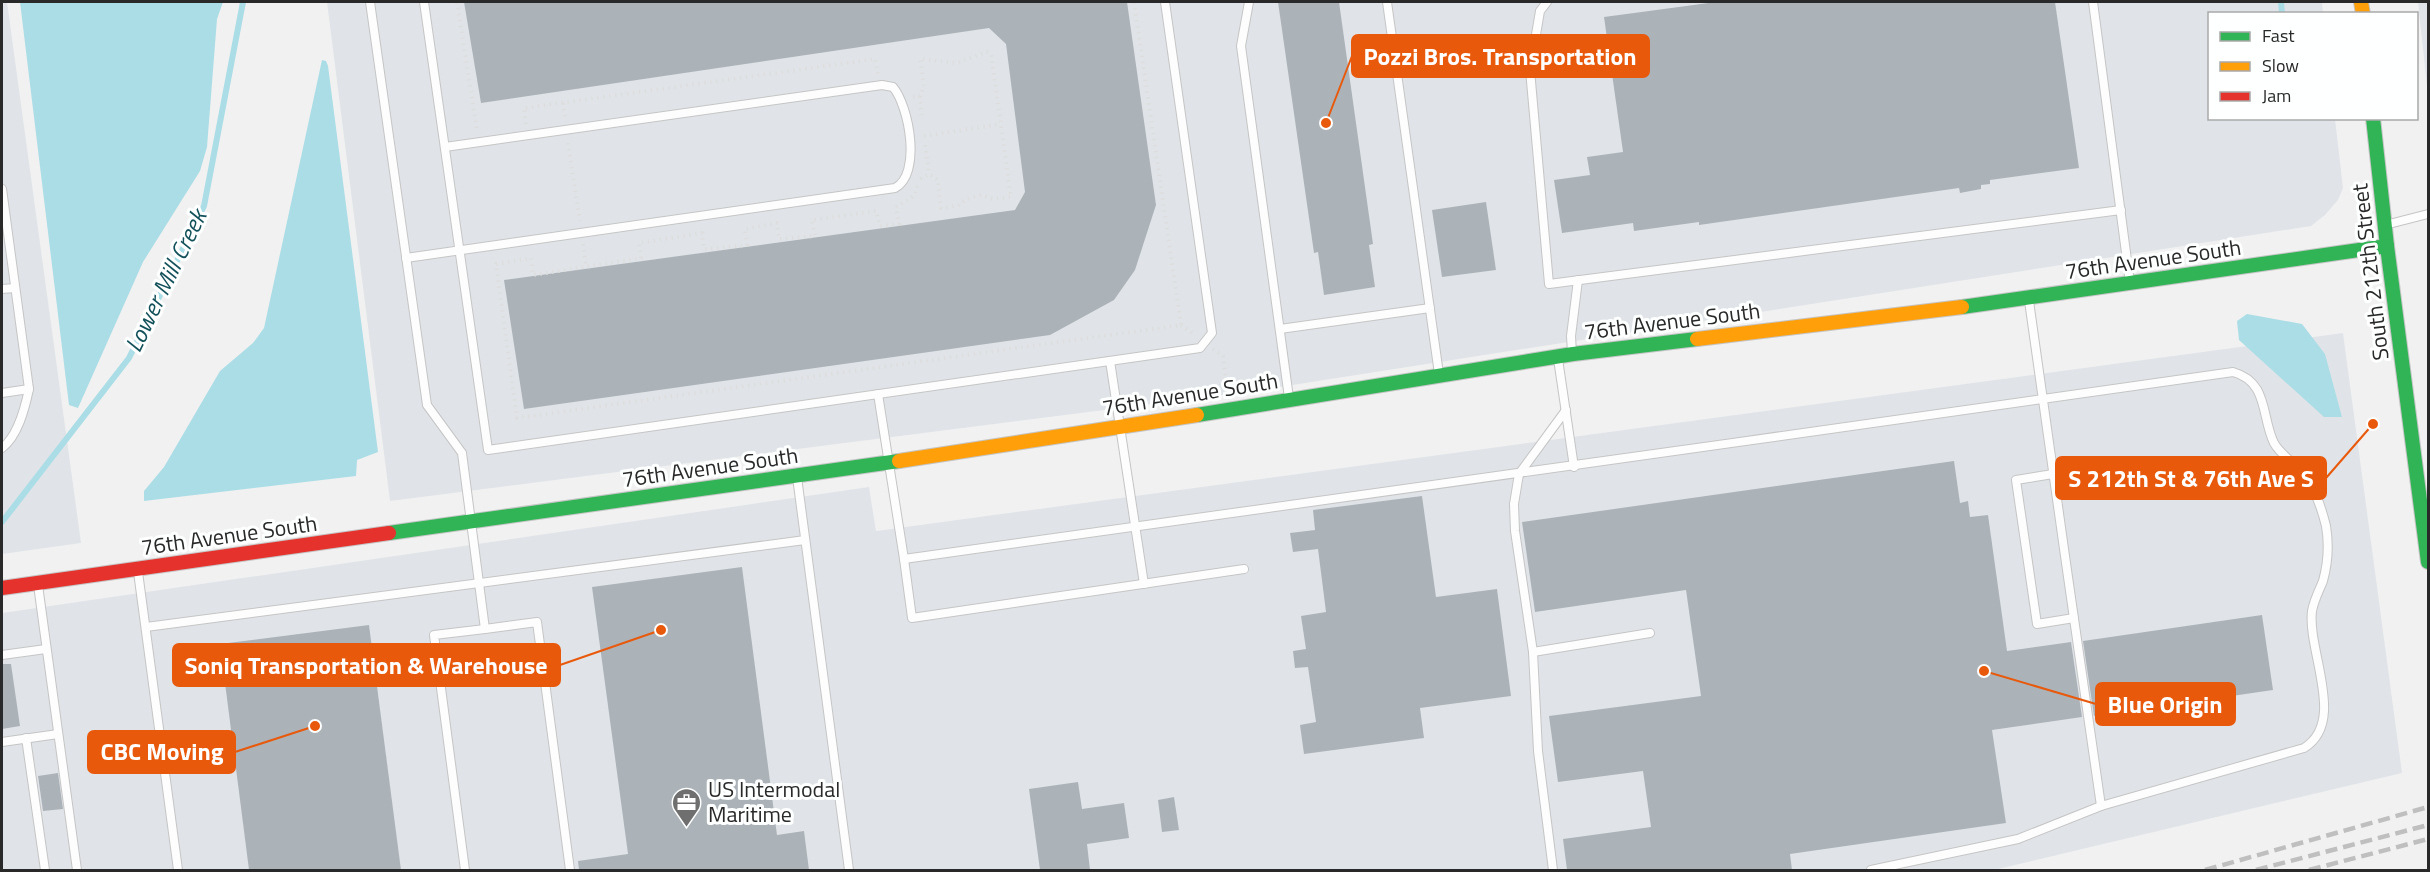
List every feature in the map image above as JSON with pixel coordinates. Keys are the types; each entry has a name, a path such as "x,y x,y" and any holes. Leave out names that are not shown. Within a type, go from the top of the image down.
{"street":[{"name":"South 212th Street","path":"2373,120 2384,225 2428,562"},
{"name":"76th Avenue South","path":"2,588 888,463 1572,354 2028,299 2387,246"}],"lane":[{"path":"370,2 428,405 462,453 485,629"},
{"path":"424,2 488,450 1200,348 1212,333 1165,2"},
{"path":"1249,2 1241,46 1289,399"},
{"path":"1387,2 1439,376"},
{"path":"1547,2 1540,10 1530,70 1549,284 2121,210"},
{"path":"2093,2 2130,284"},
{"path":"406,258 895,188 902,185 907,176 912,157 903,103 893,87 882,85 445,147"},
{"path":"2,189 29,389 19,424 2,448"},
{"path":"2384,225 2428,214"},
{"path":"1572,354 1571,336 1578,280"},
{"path":"2,289 15,288"},
{"path":"2028,299 2101,806"},
{"path":"1280,329 1430,308"},
{"path":"1558,357 1574,466"},
{"path":"1110,361 1144,584"},
{"path":"904,559 2233,372 2247,378 2265,404 2274,442 2282,454 2301,470 2313,488 2326,527 2328,559 2312,613 2325,714 2319,734 2313,742 2304,748 2101,806 2018,839 1870,870"},
{"path":"2,393 29,389"},
{"path":"878,394 912,618 1244,569"},
{"path":"1553,870 1538,751 1533,652 1515,531 1514,504 1519,474 1566,410"},
{"path":"2053,474 2016,480 2017,491 2037,624 2074,618"},
{"path":"797,476 849,870"},
{"path":"146,627 805,540"},
{"path":"138,569 178,870"},
{"path":"38,583 77,870"},
{"path":"465,870 434,635 537,622 570,870"},
{"path":"1533,652 1650,633"},
{"path":"2,655 46,649"},
{"path":"2,742 58,734"},
{"path":"26,738 45,870"}],"path":[{"path":"457,2 477,131 486,129"},
{"path":"908,92 912,97 920,96 924,86 921,59 956,63 987,52 991,54 1011,197 993,199 981,195 967,199 958,205 941,208 938,180 929,174 921,177 914,196 896,207 899,224 880,226 876,211 812,219 815,236 779,239 777,223 745,229 747,245 704,249 702,233 639,243 641,258 532,274 531,258 496,264 517,418 1181,325 1134,2"},
{"path":"516,126 526,124 524,108 875,59 878,74 887,77"},
{"path":"563,103 586,266"},
{"path":"924,136 1001,124"}],"shaded area":[{"path":"2,2 7,2 81,543 2,554"},
{"path":"327,2 2322,2 2323,12 2208,12 2208,120 2335,120 2343,188 2338,200 2311,226 1261,390 390,501"},
{"path":"2418,2 2428,2 2428,95"},
{"path":"2343,333 2402,773 1994,870 2,870 2,613 869,487 876,531"}],"water":[{"path":"20,2 223,2 217,19 207,147 200,171 143,262 78,408 69,405"},
{"path":"322,60 326,61 328,66 378,452 357,460 356,476 144,501 144,491 164,467 220,371 253,343 264,328"},
{"path":"2247,314 2302,324 2325,354 2342,417 2324,417 2239,340 2237,321"}],"building":[{"path":"464,2 1127,2 1156,205 1135,270 1114,300 1050,335 524,409 504,280 1015,210 1025,192 1006,44 989,28 481,103"},
{"path":"1278,2 1339,2 1373,244 1369,245 1375,287 1324,295 1318,252 1314,253"},
{"path":"1716,2 2055,2 2079,168 1990,180 1990,184 1981,185 1981,189 1960,193 1959,188 1699,225 1699,222 1634,231 1633,223 1562,233 1554,180 1590,175 1587,157 1623,152 1604,17"},
{"path":"1486,202 1496,270 1442,277 1432,210"},
{"path":"1954,461 1960,503 1968,501 1970,517 1988,515 2007,651 2071,642 2082,717 1992,730 2006,823 1790,854 1792,870 1567,870 1563,839 1651,827 1643,771 1558,782 1549,716 1701,696 1686,590 1535,612 1522,522"},
{"path":"1422,496 1436,597 1497,589 1511,696 1420,708 1424,738 1304,754 1300,725 1316,722 1308,667 1295,668 1293,651 1306,649 1301,616 1326,612 1318,549 1293,552 1290,533 1315,530 1313,510"},
{"path":"742,567 777,835 804,831 809,870 579,870 578,861 628,854 592,587"},
{"path":"2262,615 2273,690 2094,716 2083,641"},
{"path":"369,625 401,870 249,870 220,644"},
{"path":"2,664 11,664 20,726 2,729"},
{"path":"58,773 63,809 43,811 38,776"},
{"path":"1078,782 1082,809 1124,803 1129,838 1087,844 1090,870 1040,870 1029,789"},
{"path":"1174,797 1179,830 1162,832 1158,800"}],"waterway":[{"name":"Lower Mill Creek","path":"2,522 129,358 204,206 243,2"},
{"name":"Lower Mill Creek","path":"2281,2 2282,12"}],"railway":[{"path":"2205,870 2428,807"},
{"path":"2256,870 2428,825"},
{"path":"2309,870 2428,839"}],"traffic: fast":[{"path":"2373,120 2387,246 2428,562"},
{"path":"1962,307 2387,246"},
{"path":"1197,415 1573,354 1697,339"},
{"path":"389,533 899,461"}],"traffic: slow":[{"path":"2361,2 2363,12"},
{"path":"1697,339 1962,307"},
{"path":"899,461 1197,415"}],"traffic: jam":[{"path":"2,588 389,533"}],"place":[{"name":"Pozzi Bros. Transportation","path":"1326,123"},
{"name":"S 212th St & 76th Ave S","path":"2373,424"},
{"name":"Soniq Transportation & Warehouse","path":"661,630"},
{"name":"Blue Origin","path":"1984,671"},
{"name":"CBC Moving","path":"315,726"},
{"name":"US Intermodal Maritime","path":"687,828"}]}
